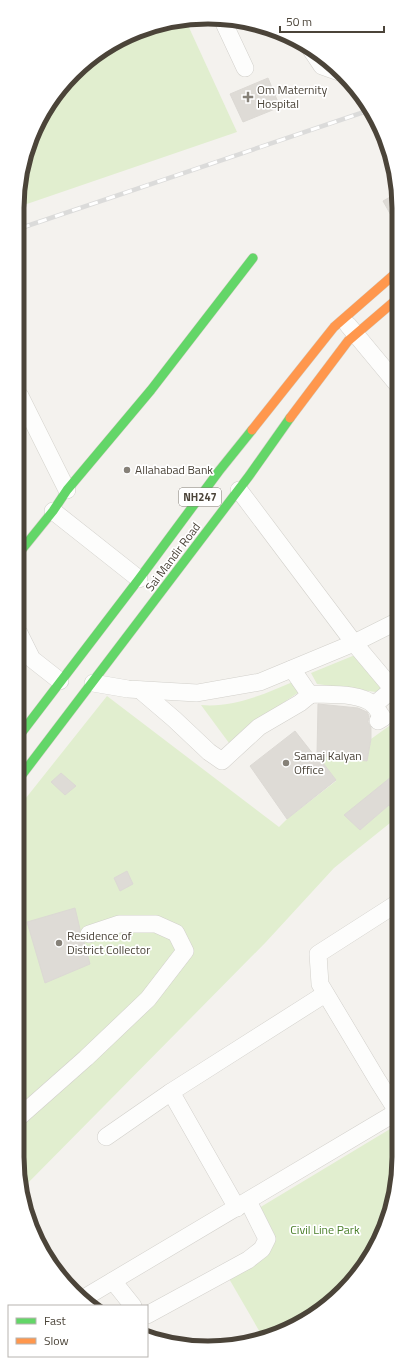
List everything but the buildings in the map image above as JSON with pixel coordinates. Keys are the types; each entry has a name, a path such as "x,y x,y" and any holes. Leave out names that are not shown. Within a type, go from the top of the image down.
{"main road":[{"path":"24,547 53,511 67,490 150,390 253,258"},
{"name":"Sai Mandir Road","path":"24,729 60,681 74,668 219,471 334,327 392,276"},
{"name":"Sai Mandir Road","path":"24,772 90,681 238,490 348,341 392,303"}],"street":[{"path":"225,25 245,68"},
{"path":"319,61 322,66 326,67"},
{"path":"343,319 392,378"},
{"path":"24,404 67,490"},
{"path":"238,490 354,643 392,687"},
{"path":"53,511 139,579"},
{"path":"90,681 128,689 197,693 260,682 354,643 392,624"},
{"path":"26,663 60,681"},
{"path":"292,669 310,695"},
{"path":"140,690 209,752 222,761 259,726 300,704 310,695 342,695 368,699 383,718 378,721"},
{"path":"374,705 392,693"},
{"path":"392,907 318,954 320,984 392,1102"},
{"path":"24,1113 86,1058 148,999 185,951 176,933 156,924 120,924 89,934"},
{"path":"106,1137 171,1092 326,994"},
{"path":"148,1314 248,1260 262,1249 267,1239 171,1092"},
{"path":"88,1296 392,1115"},
{"path":"113,1281 132,1305"}],"green space":[{"path":"188,25 237,132 24,205 30,160 43,127 62,96 78,78 106,55 127,43 160,30"},
{"path":"355,655 382,689 376,692 317,684 311,673"},
{"path":"295,681 302,690 248,725 229,743 201,705 225,704 249,699"},
{"path":"107,696 279,827 287,819 336,781 321,760 326,756 367,761 371,739 392,724 392,776 345,815 360,830 389,805 392,809 392,821 334,868 266,942 27,1184 24,1169 24,800"},
{"name":"Civil Line Park","path":"392,1128 392,1169 386,1205 373,1238 361,1259 338,1287 320,1303 289,1322 261,1333 228,1277 261,1257 259,1208"}],"railway":[{"path":"24,227 365,112"}],"traffic: fast":[{"path":"24,547 53,511 67,490 151,390 253,258"},
{"path":"24,772 249,476 290,418"},
{"path":"24,729 219,471 252,430"}],"traffic: slow":[{"path":"252,430 334,327 392,276"},
{"path":"290,418 348,341 392,303"}],"place":[{"name":"Om Maternity Hospital","path":"248,97"},
{"name":"Allahabad Bank","path":"127,470"},
{"name":"Samaj Kalyan Office","path":"286,763"},
{"name":"Residence of District Collector","path":"59,943"}]}
